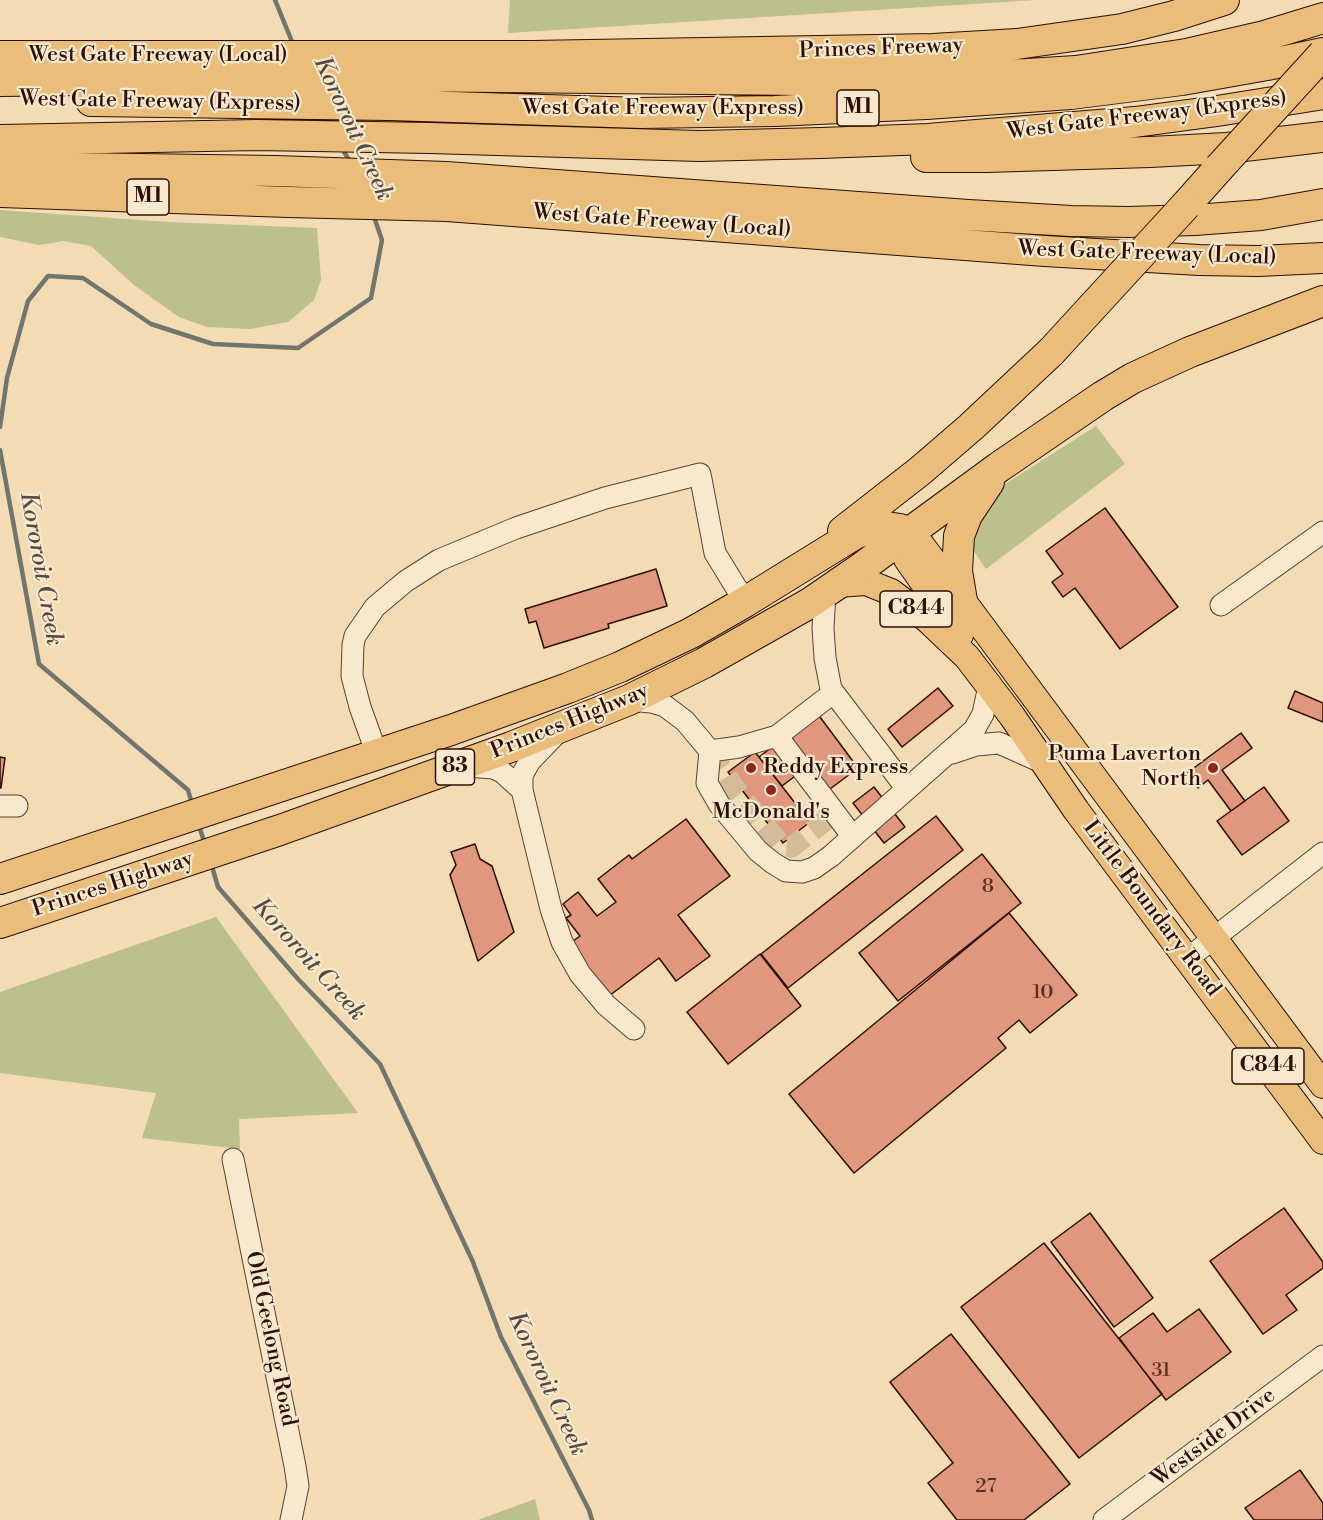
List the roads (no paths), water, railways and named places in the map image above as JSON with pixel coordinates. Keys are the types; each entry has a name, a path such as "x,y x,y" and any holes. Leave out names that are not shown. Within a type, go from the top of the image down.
{"highway":[{"name":"Princes Freeway","path":"532,56 922,49 1017,44 1122,29 1224,0"},
{"path":"392,66 801,80 1027,74 1112,67 1186,54 1264,36 1323,18"},
{"path":"798,570 862,515 965,433 1050,352 1323,54"},
{"name":"West Gate Freeway (Express)","path":"0,100 234,79 389,105 641,113 775,111 1071,94 1182,80 1323,54"},
{"name":"West Gate Freeway (Local)","path":"0,56 234,79 532,56"},
{"path":"532,56 646,62 1027,74"},
{"path":"0,81 234,79"},
{"name":"West Gate Freeway (Express)","path":"0,140 257,135 699,146 928,139 1066,129 1216,111 1323,94"},
{"path":"699,146 819,156 986,157 1227,148 1323,137"},
{"path":"0,167 276,171 446,192 1071,221 1195,220 1261,214 1323,204"},
{"name":"West Gate Freeway (Local)","path":"0,192 288,202 446,192 1045,251 1199,260 1258,261 1323,258"},
{"name":"Princes Highway","path":"0,922 280,830 458,766 629,700 724,652 831,588 999,467 1133,378 1190,351 1323,301"},
{"path":"798,570 838,543 866,529 883,526 903,534 913,502 1025,396 1042,370 1050,352"},
{"path":"962,601 957,571 959,536 971,507 999,467"},
{"name":"Princes Highway","path":"0,879 504,712 588,680 691,633 798,570"},
{"path":"691,633 717,635 722,641 724,652"}],"main road":[{"name":"Little Boundary Road","path":"903,534 922,546 1323,1085"},
{"name":"C844","path":"903,534 908,559 962,639 983,678"},
{"name":"Little Boundary Road","path":"831,588 856,582 869,583 898,596 937,628 983,678 1047,765 1076,810 1323,1141"}],"street":[{"path":"376,754 352,676 352,645 355,636 375,607 406,581 440,560 516,528 605,498 700,474 715,553 745,602"},
{"path":"1221,605 1323,532"},
{"path":"831,588 823,618 828,681 833,693 907,789"},
{"path":"629,700 651,702 671,709 685,721 710,750 707,783 719,804 758,851 786,871 802,872 814,868 853,837 944,757 979,722 985,709 983,678"},
{"path":"710,750 739,747 777,736 833,693"},
{"path":"565,726 530,761 522,775 522,790 551,909 562,942 580,974 606,1005 634,1029"},
{"path":"777,736 853,837"},
{"path":"944,757 969,746 996,742 1047,765"},
{"path":"458,766 493,768 502,772 522,790"},
{"path":"1187,959 1323,854"},
{"name":"Old Geelong Road","path":"233,1159 295,1466 298,1486 291,1520"},
{"name":"Westside Drive","path":"1104,1520 1323,1356"}],"waterway":[{"name":"Kororoit Creek","path":"275,0 293,44"},
{"name":"Kororoit Creek","path":"341,147 351,163"},
{"name":"Kororoit Creek","path":"0,427 7,378 28,301 48,276 83,278 151,324 213,344 298,348 371,298 382,240 373,214"},
{"name":"Kororoit Creek","path":"0,450 39,664 188,790 192,804"},
{"name":"Kororoit Creek","path":"198,823 205,844"},
{"name":"Kororoit Creek","path":"211,863 218,887 298,979 380,1064 473,1262 501,1337 592,1520"}],"tunnel":[{"path":"710,751 736,790 782,846 792,847 835,813"}],"place":[{"name":"Reddy Express","path":"751,768"},
{"name":"Puma Laverton North","path":"1213,768"},
{"name":"McDonald's","path":"771,790"}]}
